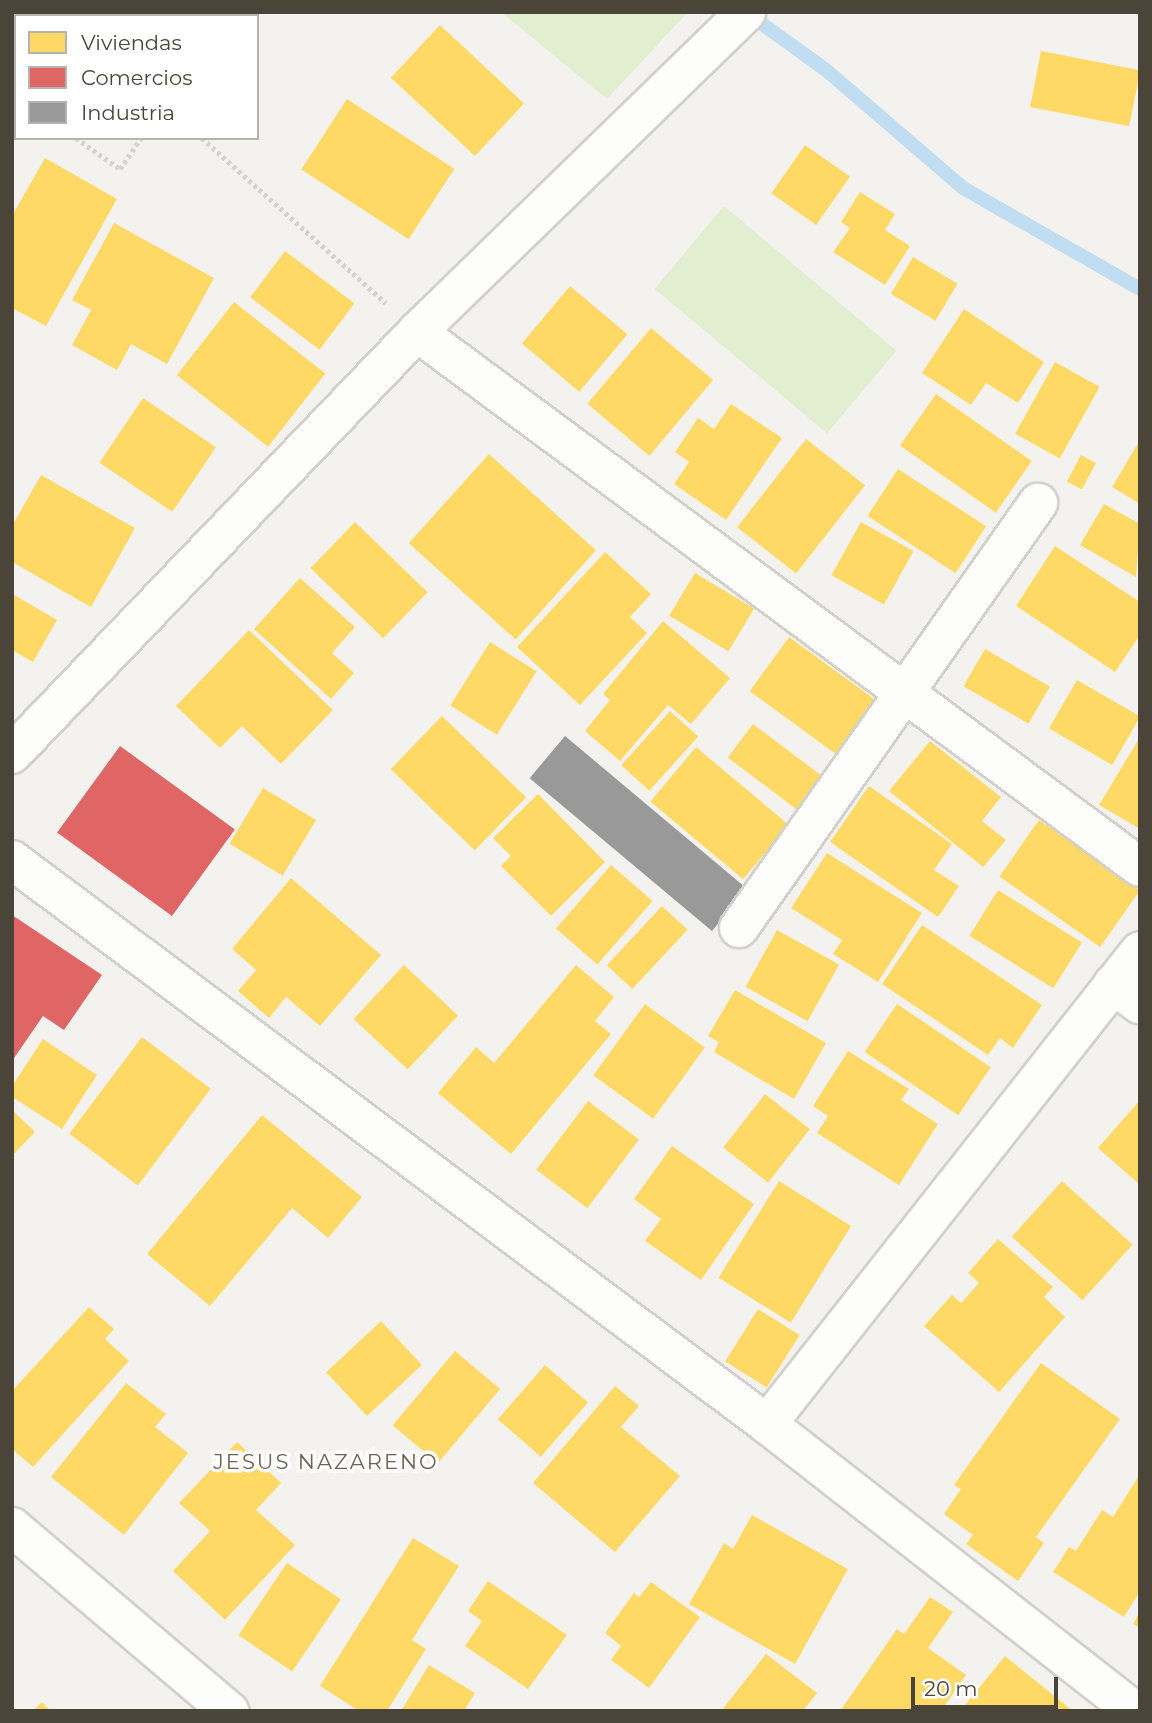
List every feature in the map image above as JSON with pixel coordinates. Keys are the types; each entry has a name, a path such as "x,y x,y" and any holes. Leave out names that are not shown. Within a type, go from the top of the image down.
{"street":[{"path":"12,754 417,332 746,12"},
{"path":"417,332 1140,867"},
{"path":"738,928 903,690 1038,503"},
{"path":"12,860 767,1424 1134,1711"},
{"path":"767,1424 1127,994 1140,951"},
{"path":"12,1527 229,1711"}],"path":[{"path":"79,140 120,169 140,140"},
{"path":"204,140 417,332"}],"green space":[{"path":"501,12 688,12 607,99"},
{"path":"724,206 896,351 827,433 655,289"}],"building: Viviendas":[{"path":"29,12 156,12 154,14"},
{"path":"440,25 524,103 475,156 391,78"},
{"path":"1041,51 1140,70 1129,126 1030,107"},
{"path":"347,99 454,169 409,239 301,169"},
{"path":"805,145 850,177 816,225 771,193"},
{"path":"45,158 117,199 46,326 12,308 12,216"},
{"path":"860,192 895,214 885,230 910,246 885,285 833,252 850,228 841,222"},
{"path":"114,223 214,278 167,364 131,344 117,370 72,345 91,310 72,300"},
{"path":"285,251 354,303 320,350 250,297"},
{"path":"913,257 958,284 935,321 891,294"},
{"path":"570,286 627,334 579,392 522,343"},
{"path":"234,302 325,373 268,447 177,375"},
{"path":"964,309 1044,362 1018,403 986,383 971,405 922,373"},
{"path":"651,328 713,380 649,456 587,404"},
{"path":"1055,362 1100,387 1060,458 1015,434"},
{"path":"936,394 1032,461 996,513 900,446"},
{"path":"143,398 216,447 172,512 99,463"},
{"path":"731,404 782,438 726,520 674,484 689,462 675,452 698,418 714,429"},
{"path":"806,439 865,485 796,573 737,527"},
{"path":"1140,440 1140,504 1112,487"},
{"path":"489,454 596,550 516,640 409,543"},
{"path":"1081,455 1096,463 1082,489 1067,481"},
{"path":"898,469 986,526 956,573 868,516"},
{"path":"41,475 135,528 91,607 12,562 12,526"},
{"path":"1104,504 1140,524 1136,577 1080,545"},
{"path":"355,522 428,592 383,638 311,568"},
{"path":"861,522 913,551 884,604 831,575"},
{"path":"1055,546 1140,602 1140,635 1115,672 1016,606"},
{"path":"605,552 651,594 630,617 647,633 580,705 517,647"},
{"path":"695,573 754,609 728,651 669,616"},
{"path":"300,578 355,627 332,653 354,673 331,699 254,629"},
{"path":"14,595 57,620 33,662 12,650"},
{"path":"663,621 730,678 691,724 668,705 620,761 585,731 610,700 603,694"},
{"path":"249,630 333,710 281,764 242,726 220,748 176,706"},
{"path":"789,637 876,700 837,755 750,691"},
{"path":"490,642 537,671 497,735 450,706"},
{"path":"985,649 1050,686 1028,724 964,686"},
{"path":"1077,680 1140,716 1112,765 1049,728"},
{"path":"670,711 698,736 649,791 621,765"},
{"path":"442,716 526,797 475,851 391,769"},
{"path":"753,724 822,776 797,810 728,758"},
{"path":"1140,737 1140,829 1099,805"},
{"path":"930,741 1001,797 982,821 1006,840 983,867 889,791"},
{"path":"696,747 789,825 743,879 650,801"},
{"path":"869,786 952,844 934,870 959,886 938,917 830,842"},
{"path":"263,788 316,820 283,876 230,844"},
{"path":"538,794 605,862 551,916 501,866 511,856 493,838"},
{"path":"1039,820 1140,891 1100,947 999,877"},
{"path":"827,853 922,913 878,982 833,954 842,940 791,908"},
{"path":"611,865 653,901 597,964 556,928"},
{"path":"291,878 381,955 320,1026 286,997 269,1018 238,991 256,970 232,949"},
{"path":"998,890 1082,942 1053,988 969,936"},
{"path":"662,906 688,930 632,989 607,965"},
{"path":"922,925 1042,1005 1013,1048 1000,1038 988,1055 882,984"},
{"path":"777,930 839,964 808,1021 745,987"},
{"path":"404,965 458,1015 408,1070 354,1019"},
{"path":"576,965 614,997 595,1021 611,1034 511,1154 438,1093 476,1047 494,1063"},
{"path":"735,990 826,1043 794,1099 714,1052 719,1042 708,1036"},
{"path":"645,1004 705,1047 653,1119 593,1075"},
{"path":"897,1004 991,1067 958,1115 865,1052"},
{"path":"142,1037 211,1089 138,1185 69,1134"},
{"path":"43,1039 97,1075 62,1129 12,1097 12,1086"},
{"path":"848,1051 909,1089 901,1100 938,1124 899,1185 817,1133 828,1116 813,1106"},
{"path":"765,1094 810,1129 768,1183 723,1148"},
{"path":"1140,1100 1140,1185 1098,1148"},
{"path":"588,1101 639,1140 587,1208 536,1170"},
{"path":"12,1110 35,1132 12,1156"},
{"path":"262,1115 362,1197 328,1238 292,1208 210,1306 147,1254"},
{"path":"672,1146 754,1204 701,1280 645,1241 661,1219 634,1199"},
{"path":"779,1181 851,1226 791,1323 719,1278"},
{"path":"1062,1181 1133,1245 1082,1300 1012,1237"},
{"path":"998,1239 1053,1287 1044,1297 1065,1317 999,1392 924,1326 952,1295 961,1303 979,1283 968,1273"},
{"path":"89,1307 114,1329 105,1339 129,1361 33,1467 12,1449 12,1391"},
{"path":"758,1309 800,1335 767,1388 725,1362"},
{"path":"381,1321 422,1365 367,1416 326,1372"},
{"path":"455,1351 500,1389 438,1463 393,1425"},
{"path":"1041,1363 1120,1419 1036,1537 1044,1543 1018,1581 966,1544 973,1535 944,1514 961,1489 954,1485"},
{"path":"545,1365 588,1402 541,1457 498,1419"},
{"path":"126,1383 166,1414 155,1427 188,1453 124,1535 51,1477"},
{"path":"615,1386 639,1406 621,1427 680,1476 615,1552 533,1483"},
{"path":"237,1442 281,1483 256,1510 295,1545 225,1620 173,1571 210,1531 179,1503"},
{"path":"1140,1474 1140,1591 1124,1617 1053,1572 1069,1547 1076,1551 1102,1510 1113,1517"},
{"path":"752,1515 848,1569 795,1664 689,1604 724,1543 733,1549"},
{"path":"413,1538 459,1566 412,1640 426,1649 387,1711 359,1711 320,1686"},
{"path":"287,1563 341,1599 292,1671 238,1635"},
{"path":"488,1581 567,1635 528,1689 465,1646 482,1621 468,1611"},
{"path":"651,1582 700,1617 649,1688 611,1660 621,1646 605,1633 634,1593 639,1597"},
{"path":"930,1597 953,1612 928,1648 966,1675 941,1711 840,1711 897,1629 904,1634"},
{"path":"1140,1611 1140,1628 1133,1624"},
{"path":"766,1654 817,1693 803,1711 721,1711"},
{"path":"1005,1656 1073,1711 960,1711"},
{"path":"429,1665 475,1693 464,1711 401,1711"},
{"path":"42,1702 50,1711 33,1711"}],"building: Comercios":[{"path":"120,746 235,829 172,916 57,833"},
{"path":"12,915 102,975 64,1030 43,1016 12,1061"}],"building: Industria":[{"path":"565,736 747,889 712,931 530,778"}],"waterway":[{"path":"747,13 826,70 963,188 1140,289"}],"district":[{"name":"JESUS NAZARENO","path":"326,1462"}]}
